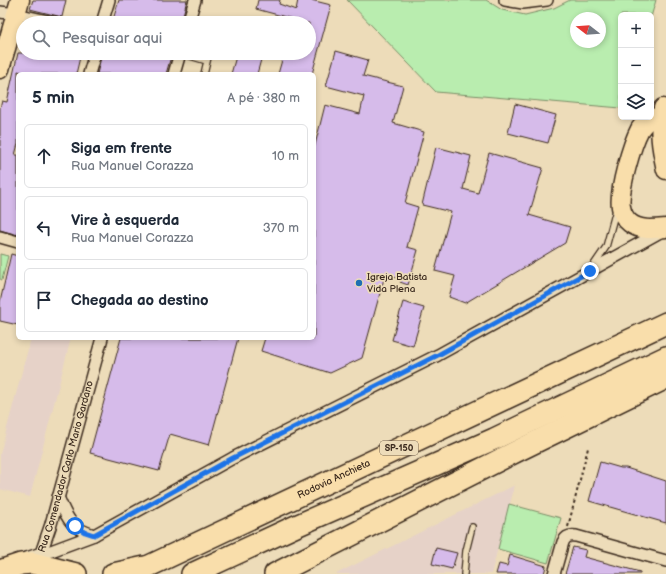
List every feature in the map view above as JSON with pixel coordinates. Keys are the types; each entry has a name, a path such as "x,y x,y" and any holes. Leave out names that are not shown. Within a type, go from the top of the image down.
{"highway":[{"name":"Rodovia Anchieta","path":"113,574 139,570 666,323"},
{"path":"192,574 302,523 494,439 666,357"},
{"path":"275,574 454,482 666,378"},
{"path":"615,404 666,394"},
{"path":"0,571 21,564 32,563 76,574"}],"main road":[{"path":"0,69 12,8"},
{"path":"657,112 660,123 660,138 666,170"},
{"path":"657,112 640,130 631,153 621,190 621,206 624,216 630,223 639,228 652,230 666,228"}],"street":[{"path":"104,16 109,0"},
{"path":"190,16 195,0"},
{"path":"505,0 523,3 547,0"},
{"path":"12,8 36,16"},
{"path":"90,72 93,60"},
{"path":"175,72 178,60"},
{"path":"41,553 51,551 94,535 233,458 438,355 666,228"},
{"path":"0,237 16,241"},
{"name":"Rua Comendador Carlo Mario Gardano","path":"0,568 41,553 51,524 101,340"},
{"path":"58,497 67,518 75,526 94,535"},
{"path":"554,574 563,542 571,537 666,561"}],"lane":[{"path":"204,60 207,61 204,72"},
{"path":"590,271 606,248 621,190"},
{"path":"464,574 466,551 472,527"}],"path":[{"path":"571,537 588,448"}],"shaded area":[{"path":"30,340 70,340 30,497 0,489 0,454"},
{"path":"515,485 491,574 336,574"}],"green space":[{"path":"347,0 486,0 502,10 525,15 554,8 570,0 656,0 652,12 618,12 618,108 436,92"},
{"path":"0,254 8,256 2,280 0,279"},
{"path":"509,504 561,518 548,563 498,549"}],"building":[{"path":"33,0 66,0 62,16 30,9"},
{"path":"119,0 187,0 183,16 114,16"},
{"path":"258,0 280,0 279,4 296,10 298,0 311,0 331,5 316,59 316,16 282,16 256,9"},
{"path":"336,51 368,60 363,76 403,86 393,123 424,132 405,203 418,207 407,247 418,250 408,285 400,282 401,279 385,275 362,358 330,373 261,351 264,340 316,340 316,141 325,105 360,114 364,96 326,86"},
{"path":"16,60 79,60 76,72 16,72 16,234 0,230 0,108 2,101 7,102"},
{"path":"100,60 170,60 167,72 97,72"},
{"path":"235,60 261,60 258,72 232,72"},
{"path":"282,60 316,60 313,72 279,72"},
{"path":"515,104 556,115 548,143 508,133"},
{"path":"436,147 471,156 463,189 478,193 489,153 543,168 529,215 570,227 565,243 465,303 449,297 455,276 435,271 451,212 422,205"},
{"path":"11,254 16,255 16,325 0,321 0,302"},
{"path":"403,302 424,308 413,346 392,340"},
{"path":"120,340 237,340 209,445 170,434 159,471 90,453"},
{"path":"600,462 626,468 666,481 666,523 589,501"},
{"path":"573,547 586,550 584,557 640,572 640,574 565,574"},
{"path":"436,548 457,553 452,569 432,564"},
{"path":"510,555 546,566 544,574 496,574 499,564 507,566"}],"place":[{"name":"Igreja Batista Vida Plena","path":"359,283"}],"route":[{"path":"75,526 94,535 233,458 438,355 590,271"}]}
